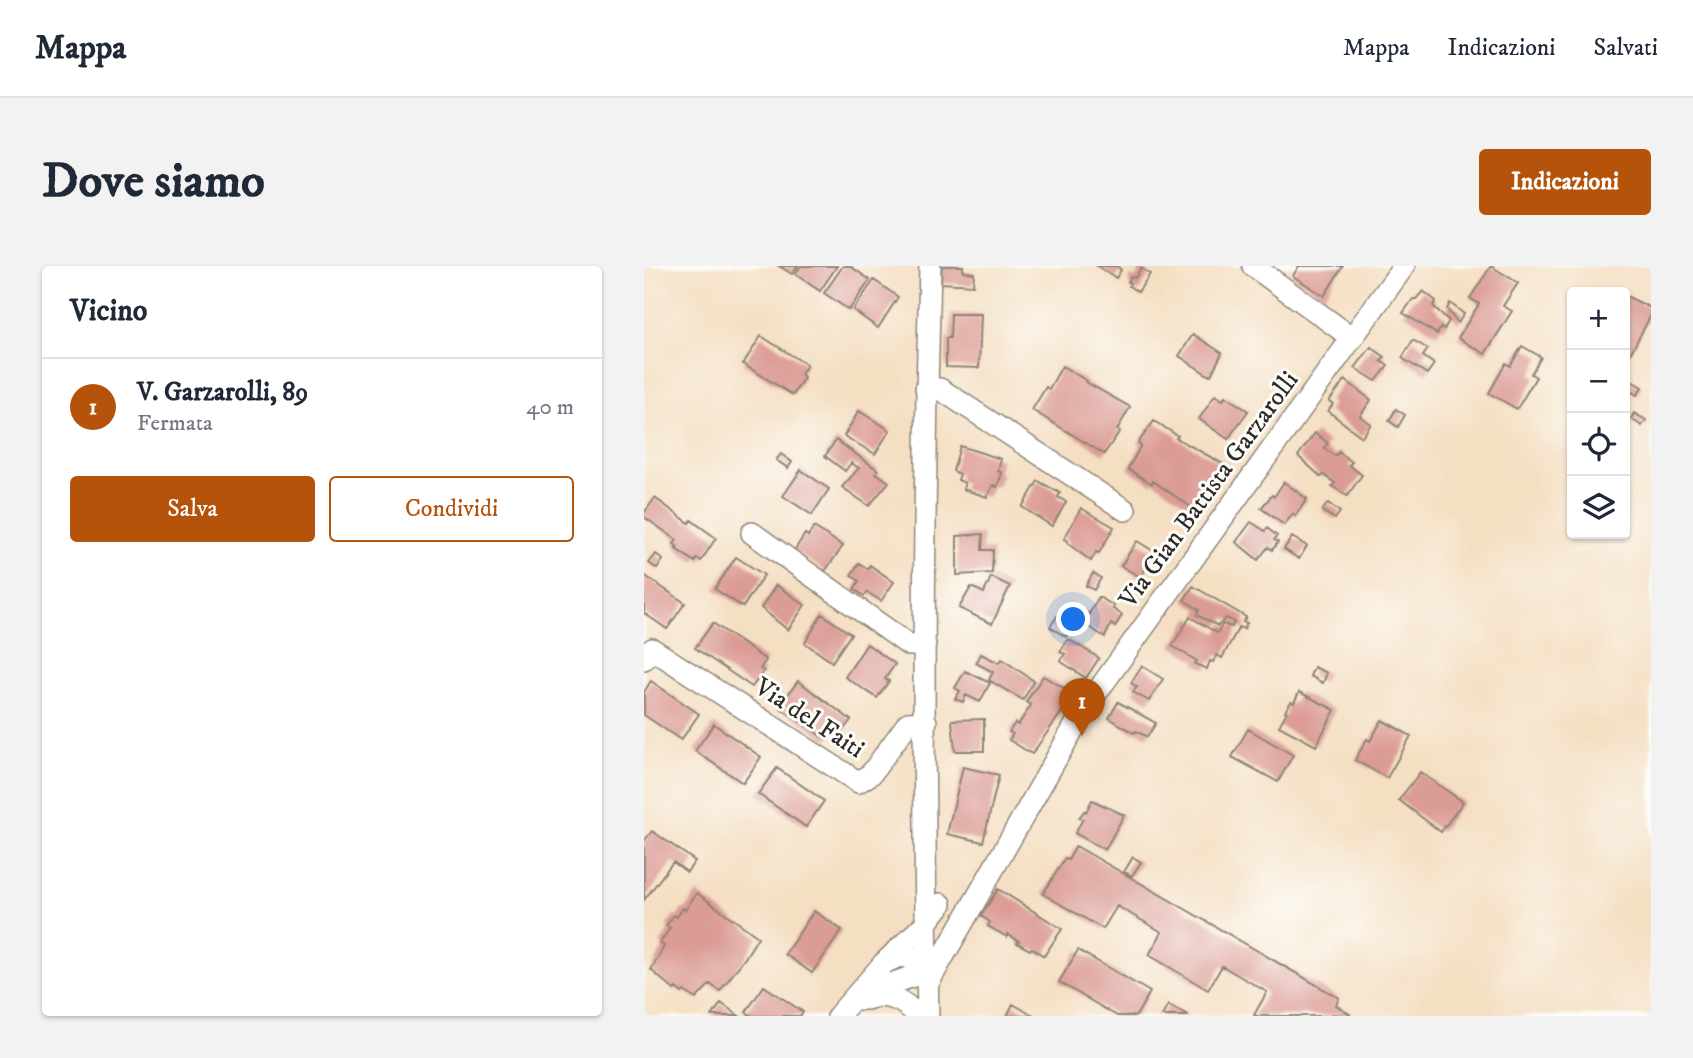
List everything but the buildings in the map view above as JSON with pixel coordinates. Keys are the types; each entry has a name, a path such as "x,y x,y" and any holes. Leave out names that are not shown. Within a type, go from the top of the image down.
{"street":[{"path":"842,1012 884,963 918,929 933,900 925,645 926,389 930,266"},
{"path":"1253,266 1351,337"},
{"name":"Via Gian Battista Garzarolli","path":"927,978 965,923 981,890 1084,710 1404,266"},
{"path":"926,389 940,389 1125,510"},
{"path":"752,533 909,645 925,645"},
{"name":"Via del Faiti","path":"647,650 858,782 871,774 908,723 926,722"},
{"path":"933,900 957,902 981,890"},
{"path":"918,929 948,930 965,923"},
{"path":"918,929 927,978 928,1016"},
{"path":"884,963 899,956 919,959 927,978"},
{"path":"842,1012 872,991 927,978"},
{"path":"842,1012 872,997 894,998 912,1009 917,1016"}],"place":[{"name":"V. Garzarolli, 89","path":"1082,736"}]}
